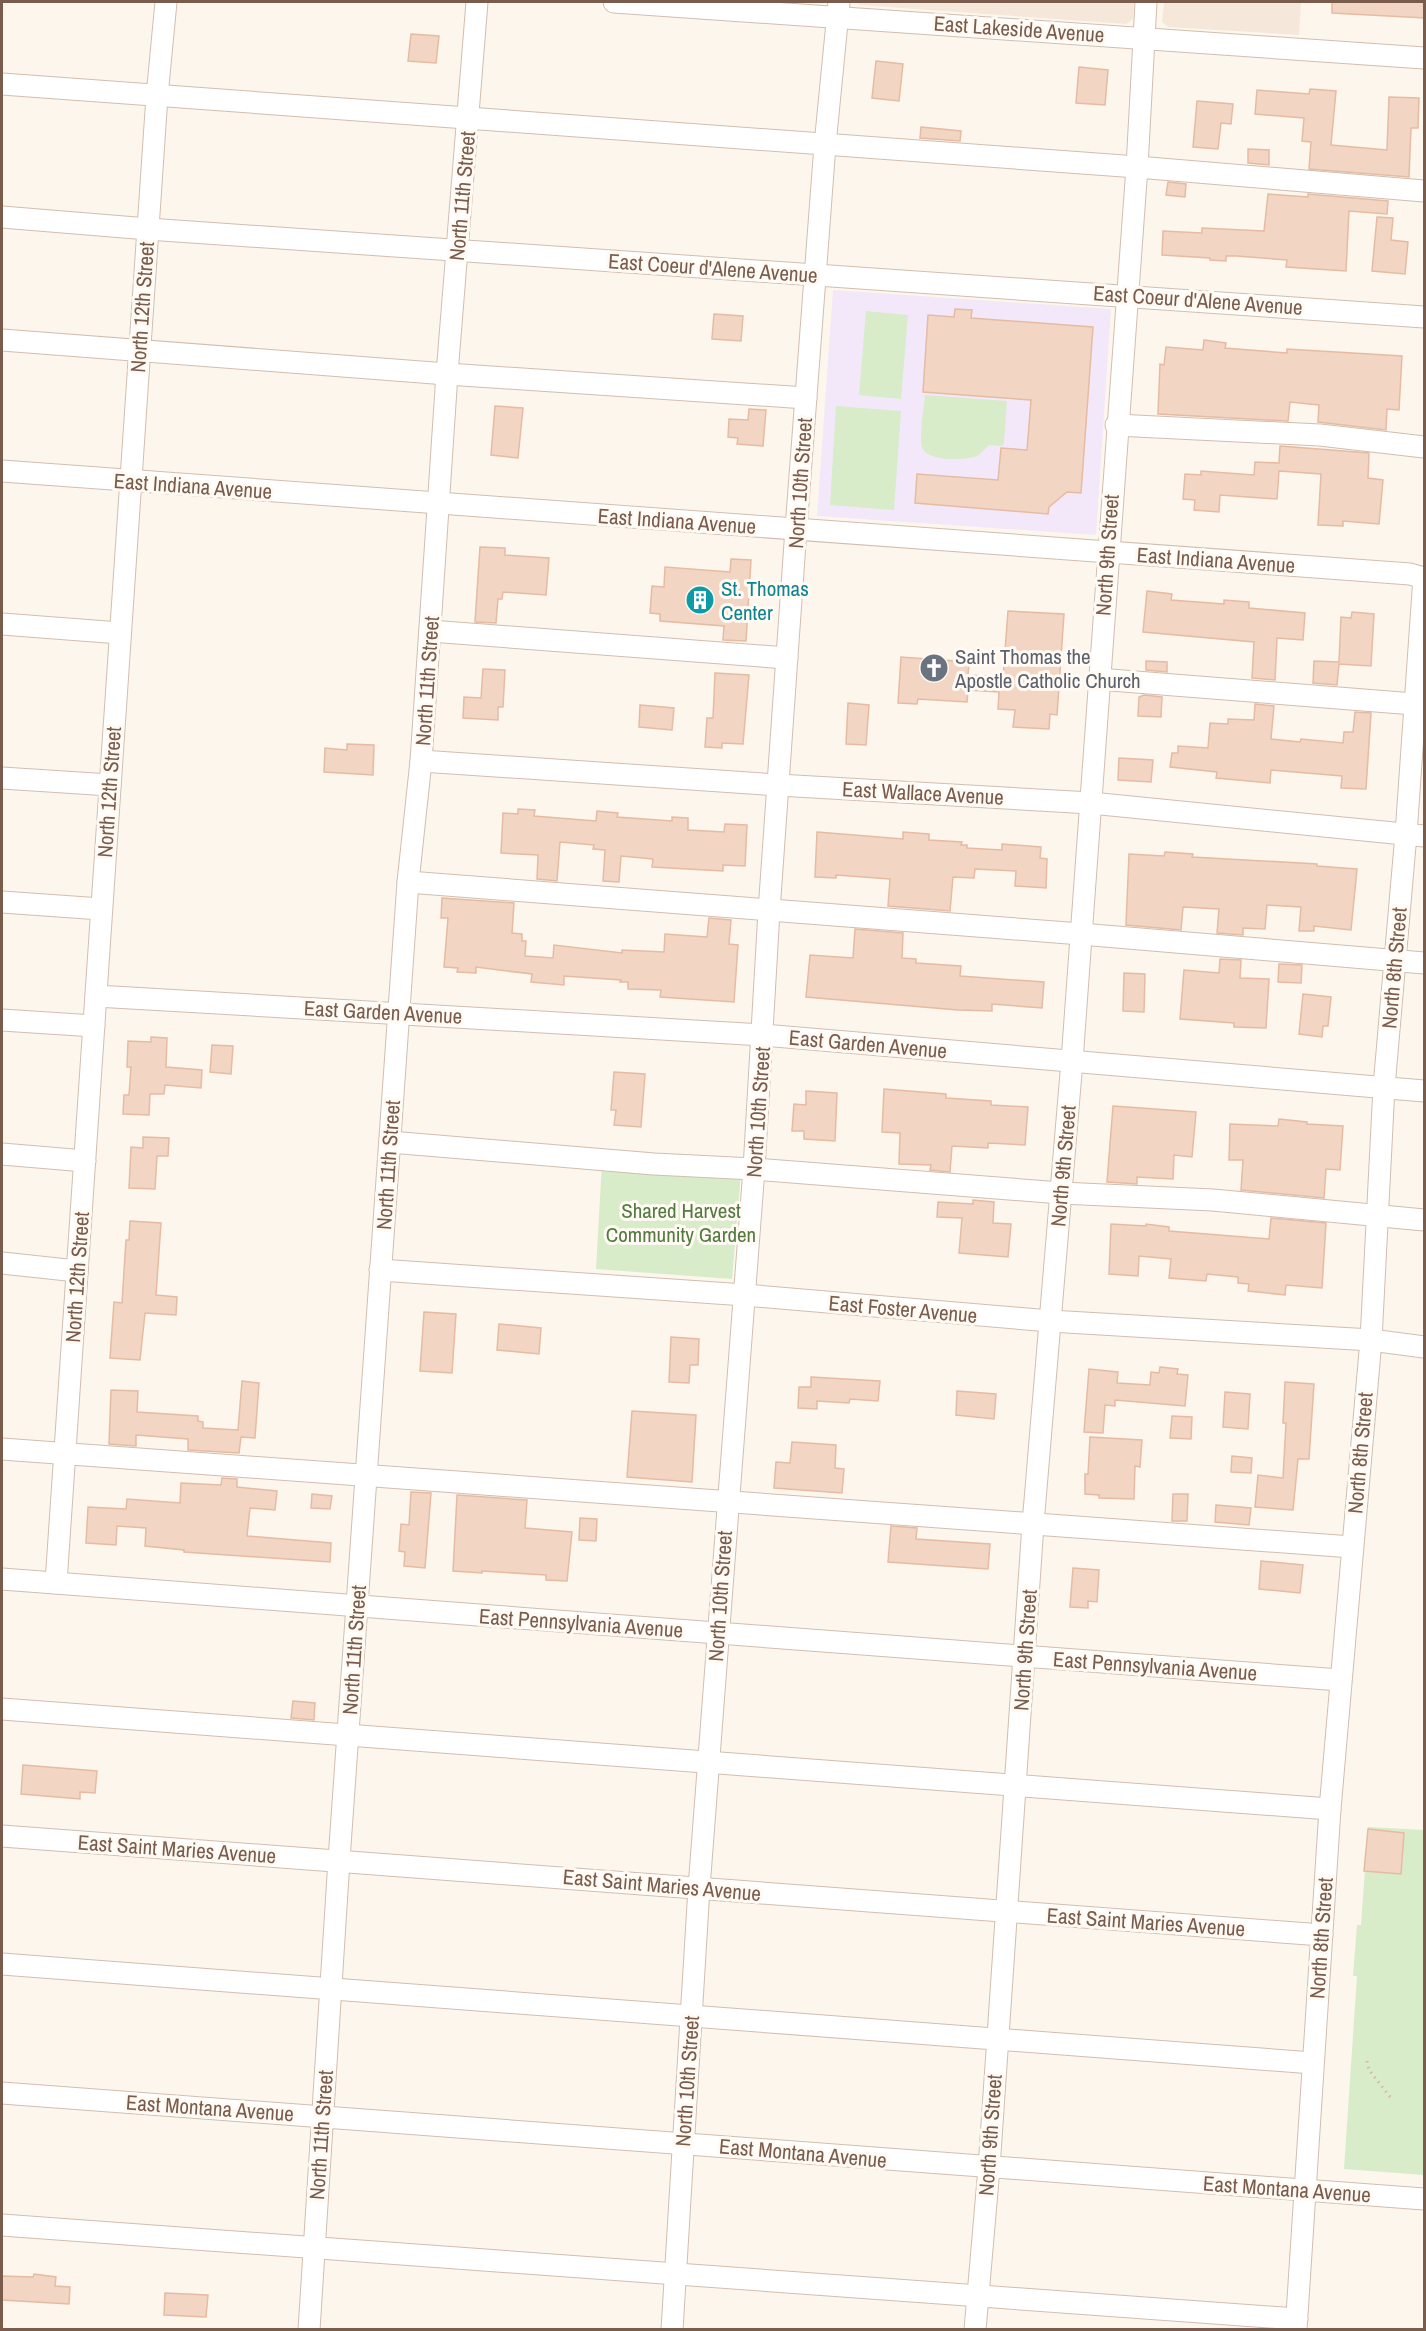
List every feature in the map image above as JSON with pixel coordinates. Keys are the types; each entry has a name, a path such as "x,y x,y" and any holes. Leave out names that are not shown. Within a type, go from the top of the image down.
{"street":[{"name":"North 12th Street","path":"56,1583 130,481 157,96 166,2"},
{"name":"North 11th Street","path":"309,2330 330,1990 408,882 422,761 447,374 477,2"},
{"name":"East Lakeside Avenue","path":"614,2 839,9 1143,37 1425,58"},
{"name":"North 9th Street","path":"975,2330 989,2168 1033,1524 1072,1061 1116,425 1137,167 1146,2"},
{"name":"North 10th Street","path":"672,2330 699,1888 754,1169 769,911 796,529 825,146 839,9"},
{"path":"2,84 825,146 1137,167 1425,191"},
{"name":"East Coeur d'Alene Avenue","path":"2,217 1425,317"},
{"path":"2,339 447,374 806,398"},
{"path":"1116,425 1320,435 1425,447"},
{"name":"East Indiana Avenue","path":"2,471 1410,574 1424,578"},
{"name":"North 8th Street","path":"1296,2324 1330,1809 1371,1340 1384,1087 1395,960 1415,835 1424,578"},
{"path":"2,624 120,633"},
{"path":"430,631 787,658"},
{"path":"1098,679 1419,705"},
{"name":"East Wallace Avenue","path":"422,761 778,785 1091,802 1415,835"},
{"path":"2,778 110,785"},
{"path":"408,882 1425,963"},
{"path":"2,902 102,909"},
{"name":"East Garden Avenue","path":"96,996 763,1035 1425,1091"},
{"path":"2,1020 94,1026"},
{"path":"390,1142 654,1164 754,1169 1061,1193 1213,1200 1425,1220"},
{"path":"2,1154 84,1161"},
{"path":"2,1263 77,1271"},
{"name":"East Foster Avenue","path":"380,1270 745,1295 1050,1321 1371,1340 1425,1347"},
{"path":"2,1449 1352,1547"},
{"name":"East Pennsylvania Avenue","path":"2,1579 1340,1680"},
{"path":"2,1709 1330,1809"},
{"name":"East Saint Maries Avenue","path":"2,1836 1322,1935"},
{"path":"2,1964 1313,2063"},
{"name":"East Montana Avenue","path":"2,2093 1425,2199"},
{"path":"2,2225 978,2296 1296,2324"}],"path":[{"path":"1366,2061 1369,2070 1390,2098"}],"shaded area":[{"path":"854,2 1134,2 1133,19 1126,24 860,5"},
{"path":"1164,2 1301,2 1299,35 1168,27 1162,22"},
{"path":"833,290 1111,309 1096,535 817,516"}],"green space":[{"path":"866,311 908,315 901,399 859,395"},
{"path":"925,395 1007,401 1004,443 1002,446 989,445 979,455 966,458 939,458 925,452 921,442 921,429"},
{"path":"836,406 901,411 894,510 830,505"},
{"name":"Shared Harvest Community Garden","path":"602,1163 741,1173 732,1279 596,1269"},
{"path":"1368,1827 1424,1830 1424,2175 1344,2169 1357,1976 1353,1976 1357,1925 1361,1925"}],"building":[{"path":"1332,2 1425,2 1425,18 1332,13"},
{"path":"411,34 439,36 436,63 408,61"},
{"path":"876,61 903,64 899,101 872,98"},
{"path":"1079,67 1108,70 1105,105 1076,103"},
{"path":"1310,89 1336,91 1331,145 1387,150 1389,97 1419,98 1418,128 1411,128 1409,177 1309,169 1311,142 1302,141 1304,118 1255,114 1257,90 1309,94"},
{"path":"1197,101 1233,104 1231,124 1221,123 1218,149 1193,147"},
{"path":"921,127 961,131 960,141 920,138"},
{"path":"1248,149 1269,150 1269,165 1248,163"},
{"path":"1168,182 1186,184 1185,197 1166,195"},
{"path":"1268,194 1308,197 1308,194 1388,201 1387,214 1349,211 1346,271 1286,267 1287,260 1226,256 1226,261 1162,255 1163,231 1202,233 1202,228 1264,231"},
{"path":"1377,217 1393,218 1391,240 1408,242 1405,274 1372,271"},
{"path":"955,309 972,310 971,318 1093,327 1081,493 1067,492 1049,507 1048,514 915,503 917,474 998,480 1001,448 1027,450 1031,400 923,392 928,315 954,317"},
{"path":"714,314 743,316 741,341 712,339"},
{"path":"1204,340 1226,343 1225,348 1287,353 1287,349 1402,356 1399,410 1387,409 1386,430 1318,422 1319,405 1290,402 1288,421 1158,414 1160,364 1164,365 1166,347 1203,350"},
{"path":"495,406 523,408 518,458 491,455"},
{"path":"749,409 766,410 763,446 737,444 738,438 728,437 729,419 748,420"},
{"path":"1280,446 1369,453 1368,478 1383,480 1379,524 1343,521 1343,526 1318,525 1321,474 1279,471 1277,499 1220,495 1219,512 1194,510 1195,500 1183,499 1185,474 1201,475 1201,471 1254,475 1255,462 1279,463"},
{"path":"480,547 505,548 505,555 549,558 546,595 503,592 502,599 498,599 496,623 475,622"},
{"name":"St. Thomas Center","path":"731,559 751,560 746,641 723,640 724,626 660,621 660,614 650,613 652,586 664,587 665,567 730,572"},
{"path":"1147,591 1172,594 1171,600 1224,604 1224,600 1249,602 1249,608 1305,613 1303,640 1277,638 1275,680 1252,678 1254,642 1143,632"},
{"name":"Saint Thomas the Apostle Catholic Church","path":"1008,611 1064,614 1057,715 1050,714 1049,729 1013,727 1015,710 998,709 999,692 968,690 967,702 918,699 917,704 898,703 901,657 969,662 968,675 1003,677"},
{"path":"1352,612 1374,614 1371,666 1339,664 1337,685 1313,683 1314,661 1339,662 1341,617 1351,618"},
{"path":"1146,661 1167,662 1167,672 1146,670"},
{"path":"483,669 505,670 503,707 498,707 498,720 463,718 464,697 481,698"},
{"path":"715,673 749,675 743,744 722,743 722,748 705,747 707,718 713,718"},
{"path":"1144,695 1162,697 1161,717 1138,716 1139,697"},
{"path":"848,703 869,705 866,745 846,744"},
{"path":"1255,704 1274,706 1271,739 1300,742 1301,739 1343,743 1344,732 1353,732 1355,712 1371,713 1366,789 1341,788 1342,776 1271,770 1270,783 1216,778 1217,772 1170,767 1172,753 1178,753 1178,746 1208,748 1210,723 1228,724 1228,719 1254,720"},
{"path":"640,705 674,708 672,730 639,727"},
{"path":"347,744 374,745 373,775 324,772 325,748 347,750"},
{"path":"1119,758 1153,760 1151,782 1118,780"},
{"path":"518,809 535,810 534,816 596,821 597,811 618,813 617,817 672,821 672,817 688,818 688,830 724,832 725,824 747,825 745,866 723,865 723,871 652,867 653,859 621,856 619,882 603,881 605,850 593,849 594,845 560,842 557,881 537,879 538,855 501,853 503,813 518,814"},
{"path":"817,832 903,839 903,832 929,834 929,840 962,842 961,845 967,845 967,848 1002,850 1002,844 1041,847 1040,858 1047,859 1046,888 1015,886 1016,871 975,869 974,878 953,877 950,911 888,906 890,879 836,875 836,878 815,877"},
{"path":"1165,852 1193,854 1192,857 1317,864 1317,866 1357,869 1351,930 1314,926 1314,931 1299,931 1301,907 1267,905 1265,929 1243,928 1243,935 1217,933 1219,909 1183,907 1181,930 1126,925 1129,854 1164,856"},
{"path":"442,898 514,903 512,933 522,934 522,941 526,941 525,956 553,958 554,945 622,953 622,950 664,952 665,934 707,937 709,918 731,920 729,944 738,945 734,1002 660,997 661,990 628,989 628,982 620,982 621,980 564,976 564,985 531,982 532,974 476,967 476,973 457,972 458,968 444,967 448,918 441,918"},
{"path":"855,929 903,933 902,958 916,959 916,963 961,966 960,976 1044,982 1042,1008 992,1004 992,1011 958,1010 806,997 810,955 853,958"},
{"path":"1220,959 1241,960 1240,978 1269,979 1266,1028 1234,1027 1234,1023 1180,1019 1184,970 1219,973"},
{"path":"1279,964 1302,965 1301,983 1278,982"},
{"path":"1124,973 1145,974 1144,1012 1123,1011"},
{"path":"1303,994 1331,997 1328,1026 1323,1026 1322,1037 1299,1034"},
{"path":"151,1037 167,1038 166,1067 202,1070 201,1088 165,1085 164,1094 150,1094 149,1115 123,1114 124,1095 129,1095 131,1067 127,1067 128,1041 151,1042"},
{"path":"212,1045 233,1046 231,1074 210,1072"},
{"path":"614,1072 645,1074 641,1127 614,1125 616,1110 611,1110"},
{"path":"884,1089 946,1094 946,1098 991,1101 991,1105 1028,1107 1025,1145 988,1143 988,1148 952,1146 950,1172 930,1170 931,1165 899,1164 900,1133 882,1132"},
{"path":"806,1091 837,1093 835,1141 804,1139 804,1131 792,1131 794,1104 806,1105"},
{"path":"1113,1106 1196,1112 1192,1157 1174,1155 1173,1179 1137,1177 1137,1184 1107,1182"},
{"path":"1279,1119 1307,1122 1307,1124 1343,1126 1340,1170 1326,1169 1324,1198 1241,1190 1243,1160 1229,1160 1230,1124 1278,1126"},
{"path":"143,1137 169,1138 168,1156 157,1156 155,1189 129,1188 131,1147 143,1148"},
{"path":"973,1200 994,1202 993,1223 1011,1224 1008,1257 959,1253 962,1218 937,1217 938,1202 973,1204"},
{"path":"1271,1218 1326,1223 1322,1288 1286,1285 1285,1295 1248,1291 1249,1284 1238,1283 1238,1277 1207,1274 1206,1281 1169,1278 1171,1259 1139,1256 1138,1276 1109,1274 1111,1224 1146,1226 1146,1224 1169,1227 1169,1231 1269,1239"},
{"path":"130,1221 161,1223 156,1295 177,1297 176,1315 145,1313 140,1360 110,1358 114,1302 122,1303 126,1240 129,1240"},
{"path":"424,1312 456,1314 452,1373 420,1371"},
{"path":"499,1324 541,1328 539,1354 497,1350"},
{"path":"671,1337 699,1339 698,1365 690,1365 689,1383 669,1382"},
{"path":"1160,1367 1178,1369 1177,1374 1188,1375 1185,1406 1115,1400 1115,1406 1105,1405 1103,1433 1084,1432 1089,1369 1118,1372 1117,1383 1150,1385 1151,1372 1159,1373"},
{"path":"811,1377 880,1381 878,1401 850,1399 849,1403 817,1401 817,1409 798,1408 799,1387 811,1387"},
{"path":"242,1381 259,1383 255,1438 241,1437 239,1453 188,1450 188,1439 136,1435 136,1446 109,1444 111,1390 138,1391 137,1412 198,1416 198,1421 203,1422 203,1428 238,1430"},
{"path":"1285,1382 1314,1384 1309,1459 1298,1459 1293,1510 1255,1507 1258,1475 1283,1478 1286,1423 1283,1423"},
{"path":"957,1391 996,1394 994,1419 956,1415"},
{"path":"1225,1392 1250,1394 1248,1429 1223,1427"},
{"path":"632,1411 696,1415 692,1482 627,1477"},
{"path":"1172,1416 1192,1417 1191,1439 1170,1438"},
{"path":"1090,1437 1142,1440 1140,1467 1135,1466 1134,1499 1099,1498 1099,1495 1085,1494"},
{"path":"792,1442 836,1445 835,1468 844,1469 842,1493 774,1488 776,1462 790,1463"},
{"path":"1232,1456 1252,1458 1251,1473 1231,1472"},
{"path":"222,1478 237,1479 237,1487 277,1491 275,1510 250,1508 247,1536 331,1543 330,1562 184,1552 184,1550 145,1546 146,1528 117,1526 116,1545 86,1543 88,1507 126,1509 127,1499 180,1503 181,1483 221,1485"},
{"path":"411,1492 431,1493 425,1568 404,1566 405,1552 399,1551 401,1524 409,1525"},
{"path":"312,1494 332,1496 330,1509 311,1508"},
{"path":"1173,1494 1188,1494 1187,1521 1172,1521"},
{"path":"457,1495 527,1500 525,1528 572,1532 567,1581 546,1580 546,1575 453,1571"},
{"path":"1216,1505 1251,1508 1249,1525 1215,1522"},
{"path":"580,1518 597,1519 596,1541 579,1540"},
{"path":"891,1526 917,1528 916,1539 990,1544 988,1569 888,1562"},
{"path":"1261,1561 1303,1565 1300,1593 1259,1589"},
{"path":"1073,1568 1099,1570 1097,1602 1088,1601 1088,1608 1070,1607"},
{"path":"293,1701 315,1703 314,1720 291,1718"},
{"path":"23,1765 97,1771 95,1793 80,1792 80,1799 21,1794"},
{"path":"1368,1829 1404,1833 1401,1874 1364,1871"},
{"path":"34,2274 56,2277 55,2286 70,2287 69,2304 2,2300 2,2276 33,2277"},
{"path":"165,2293 208,2295 206,2317 164,2315"}],"place":[{"name":"St. Thomas Center","path":"700,600"},
{"name":"Saint Thomas the Apostle Catholic Church","path":"934,668"}]}
